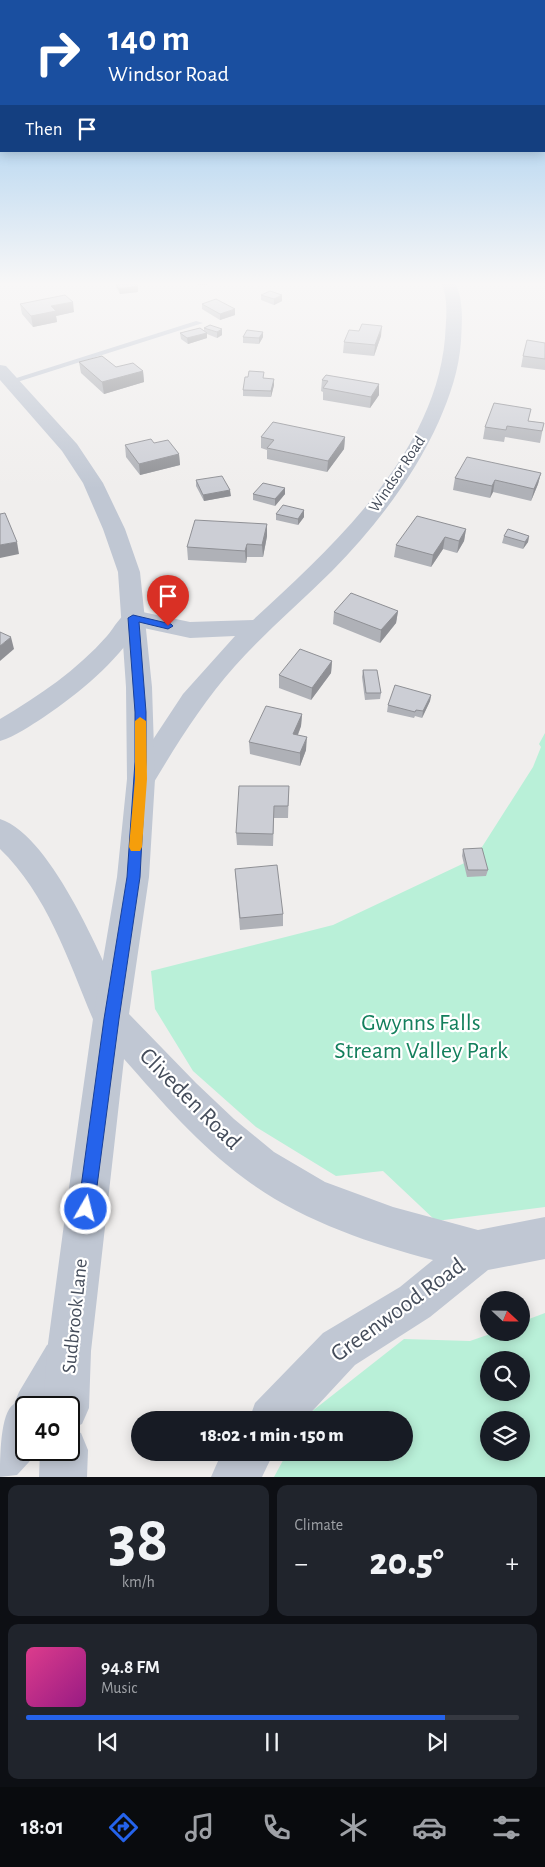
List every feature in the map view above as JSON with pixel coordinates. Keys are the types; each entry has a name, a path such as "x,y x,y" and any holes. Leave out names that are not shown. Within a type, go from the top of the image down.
{"street":[{"name":"Windsor Road","path":"141,779 178,719 212,676 259,626 338,552 372,514 412,457 429,426 441,396 452,351"},
{"name":"Sudbrook Lane","path":"5,375 70,448 93,483 114,529 129,572 140,712 141,779 134,877 111,1019 69,1351 67,1396"},
{"path":"0,731 31,714 93,666 111,648 133,618 190,630 259,626"},
{"name":"Cliveden Road","path":"0,831 16,844 43,878 111,1019 206,1120 260,1166 318,1200 395,1230 478,1251"},
{"name":"Greenwood Road","path":"280,1411 338,1349 415,1302 478,1251 545,1238"},
{"path":"42,1396 69,1351"},
{"path":"0,1458 15,1440"},
{"path":"63,1477 64,1461"},
{"path":"234,1477 244,1461"}],"lane":[{"path":"5,375 95,351"}],"green space":[{"name":"Gwynns Falls Stream Valley Park","path":"545,733 545,1207 436,1221 383,1171 336,1176 256,1127 193,1071 155,1009 151,971 333,925 475,858 533,767 541,747 539,744"},
{"path":"545,1313 545,1477 274,1477 283,1461 413,1461 413,1411 312,1411 404,1339 470,1341 480,1338 480,1341 530,1341 530,1319"}],"building":[{"path":"524,351 545,351 545,359 523,356"},
{"path":"102,356 116,367 133,363 143,371 102,382 79,362"},
{"path":"249,371 264,372 263,378 274,379 271,391 243,390 245,377 248,377"},
{"path":"326,375 379,384 371,397 323,388 328,381 322,380"},
{"path":"494,403 531,409 528,421 544,423 542,431 507,426 506,430 485,427"},
{"path":"273,422 345,437 328,461 267,448 274,440 261,437"},
{"path":"151,439 154,443 168,440 179,454 139,464 125,445"},
{"path":"467,457 541,473 534,489 495,480 492,486 455,478"},
{"path":"222,476 230,490 203,495 196,480"},
{"path":"263,483 285,488 275,499 253,494"},
{"path":"283,505 304,510 298,519 276,514"},
{"path":"5,513 17,542 0,545 0,514"},
{"path":"417,516 466,529 459,541 445,537 433,555 396,545"},
{"path":"195,520 267,524 262,545 247,544 245,551 187,547"},
{"path":"508,529 529,536 525,542 504,536"},
{"path":"351,593 398,611 381,630 334,612"},
{"path":"0,632 11,637 0,646"},
{"path":"300,649 332,661 312,688 279,675"},
{"path":"363,670 377,670 381,693 366,693"},
{"path":"395,685 431,695 423,711 416,710 415,712 388,705"},
{"path":"266,706 302,714 293,734 307,737 300,753 249,742"},
{"path":"239,786 289,786 288,806 274,806 273,834 236,833"},
{"path":"482,848 488,870 468,870 463,849"},
{"path":"277,865 283,914 240,918 235,869"}],"slow traffic":[{"path":"136,847 141,779 140,721"}],"route":[{"path":"86,1209 111,1019 134,877 141,762 140,712 133,618 168,626"}]}
